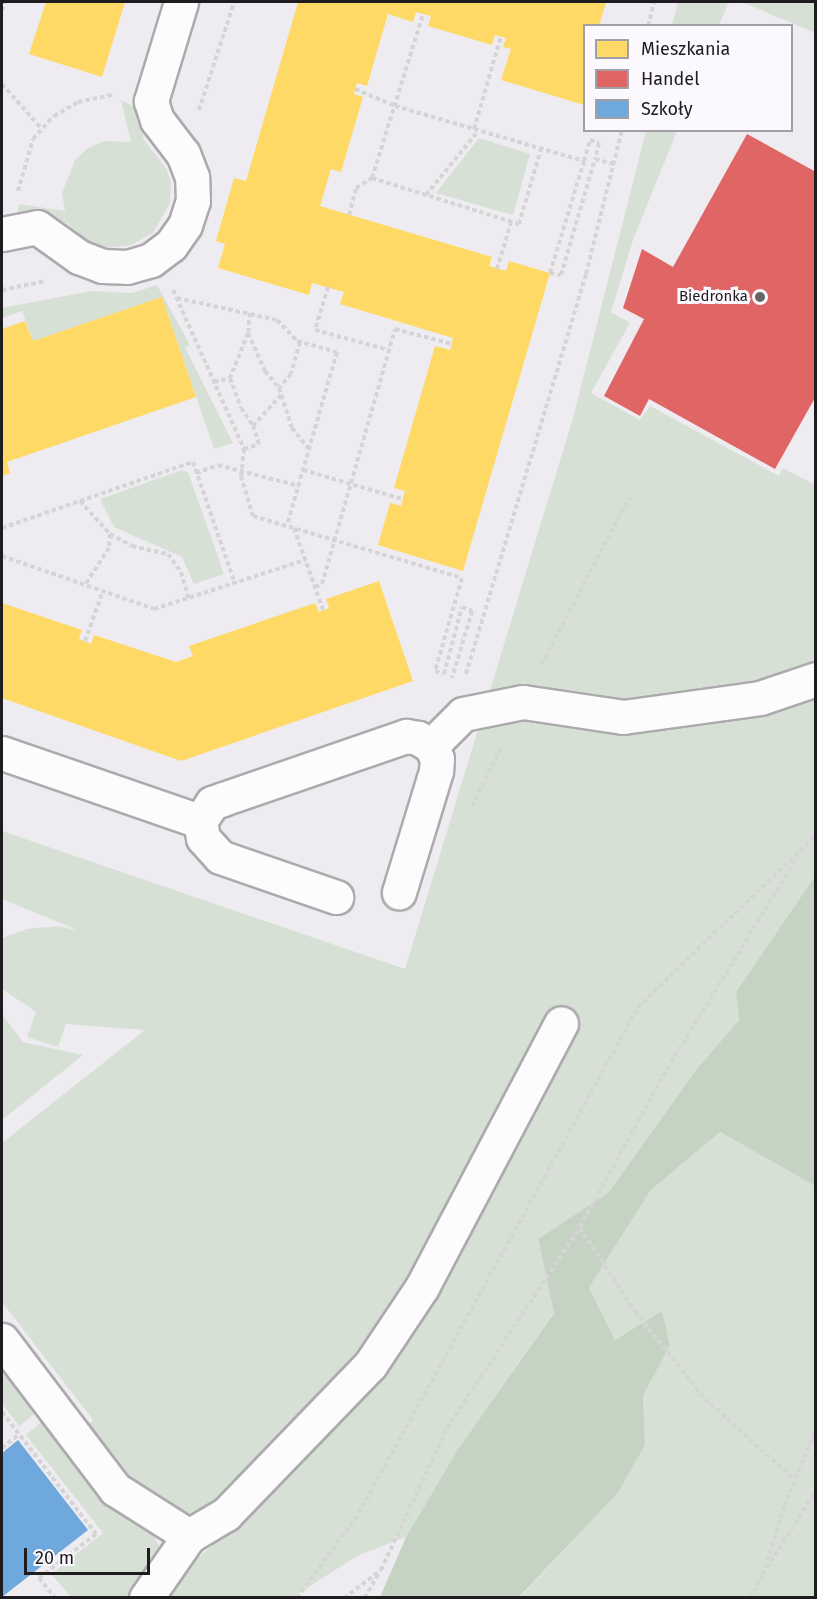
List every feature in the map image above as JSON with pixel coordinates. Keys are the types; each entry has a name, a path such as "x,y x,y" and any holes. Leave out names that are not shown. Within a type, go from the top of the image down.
{"lane":[{"path":"2,234 37,228 79,258 102,266 127,267 143,262 171,245 185,225 193,201 192,177 183,154 157,120 152,101 181,2"},
{"path":"431,746 463,714 522,702 623,717 760,698 816,679"},
{"path":"336,897 220,857 203,838 200,821 212,803 406,736 431,746 437,759 436,771 399,892"},
{"path":"2,753 200,821"},
{"path":"146,1598 189,1536 226,1514 370,1365 422,1287 561,1023"},
{"path":"2,1340 115,1489 189,1536"}],"path":[{"path":"2,11 5,2"},
{"path":"192,117 199,111 234,2"},
{"path":"648,24 654,2"},
{"path":"349,214 356,188 372,178 423,14"},
{"path":"426,195 476,130 501,36"},
{"path":"2,84 42,129"},
{"path":"355,89 395,106 584,161"},
{"path":"14,199 24,162 42,129 54,116 78,102 121,93"},
{"path":"463,681 583,285 622,132"},
{"path":"590,140 599,143 561,275 550,273 584,161 590,140"},
{"path":"372,178 519,224 541,149"},
{"path":"595,159 614,164"},
{"path":"497,269 511,222"},
{"path":"171,287 244,448 241,470 254,516 462,578 435,671 444,674 462,607 472,611 452,678 458,680"},
{"path":"328,287 315,330 389,350"},
{"path":"176,298 277,320 300,342 337,352 287,525"},
{"path":"244,448 259,444 253,426 241,408 230,378 248,333 250,313"},
{"path":"315,587 322,584 395,329 452,344"},
{"path":"248,333 265,371 279,388 292,428 309,449"},
{"path":"279,388 291,374 300,342"},
{"path":"214,382 230,378"},
{"path":"253,426 281,395"},
{"path":"2,528 193,462 235,584"},
{"path":"196,473 218,465 299,486"},
{"path":"303,470 402,499"},
{"path":"472,806 522,702 629,498"},
{"path":"80,501 110,534 132,546 168,554 181,572 189,600"},
{"path":"294,527 323,610"},
{"path":"85,585 110,548 110,534"},
{"path":"2,556 154,609 189,600 305,560"},
{"path":"85,641 103,591"},
{"path":"297,1598 359,1513 638,1007 816,835"},
{"path":"365,1598 381,1570 447,1428 580,1227 667,1069 805,845"},
{"path":"580,1227 635,1311 705,1399 794,1479"},
{"path":"2,1412 96,1534 39,1578 55,1598"},
{"path":"763,1575 794,1479 816,1429"},
{"path":"750,1598 816,1490"},
{"path":"344,1598 381,1570"}],"shaded area":[{"path":"678,2 729,2 719,24 672,24"},
{"path":"742,2 815,2 815,33"},
{"path":"121,100 134,107 144,140 166,168 171,182 170,203 153,233 131,245 107,248 89,242 66,223 47,215 17,215 19,204 65,211 62,193 75,160 88,148 104,141 131,142"},
{"path":"646,132 677,132 633,240 611,312 630,323 591,393 640,420 650,406 779,476 783,468 815,485 815,876 736,992 739,1020 696,1070 609,1192 538,1239 554,1312 458,1449 406,1537 357,1556 293,1597 166,1597 195,1561 284,1480 383,1369 409,1285 375,1336 202,1515 191,1514 130,1482 87,1427 93,1420 2,1302 2,1143 145,1030 66,1024 58,1047 27,1037 36,1012 2,989 2,938 27,929 56,926 77,930 2,899 2,831 405,969 573,418"},
{"path":"479,138 530,154 513,215 436,193"},
{"path":"157,285 190,345 185,347 233,443 214,449 162,297 33,341 22,311 2,318 2,308 91,291 132,293"},
{"path":"182,470 188,472 224,574 194,584 182,557 114,527 100,499"},
{"path":"2,1014 23,1042 83,1055 2,1120"},
{"path":"720,1132 815,1186 815,1597 519,1598 618,1493 645,1445 643,1396 670,1345 662,1312 615,1340 589,1288 650,1191"},
{"path":"2,1360 40,1410 19,1426 2,1404"},
{"path":"46,1418 143,1518 162,1551 128,1598 71,1597 51,1574 103,1533 26,1435"}],"green space":[{"path":"815,876 815,1186 720,1132 650,1191 589,1288 615,1340 662,1311 670,1345 643,1396 645,1445 618,1493 519,1597 380,1597 406,1537 458,1449 554,1313 538,1239 609,1192 696,1070 739,1020 736,992"}],"building: Mieszkania":[{"path":"46,2 125,2 102,77 29,54"},
{"path":"298,2 606,2 600,24 583,24 583,105 501,80 511,49 503,47 506,38 495,35 492,45 428,26 431,16 416,12 413,22 388,14 367,86 357,83 354,94 363,97 341,172 331,169 320,206 492,257 489,266 506,271 509,261 550,273 463,571 378,545 390,503 401,506 405,491 394,488 435,346 450,350 453,338 340,304 344,292 312,283 309,295 218,268 225,244 216,241 234,178 246,181"},
{"path":"162,297 196,397 7,462 10,473 2,476 2,329 25,321 33,341"},
{"path":"379,581 413,681 181,761 2,698 2,603 82,630 79,639 91,644 94,635 176,662 193,656 189,646 315,603 319,612 329,608 326,599"}],"building: Handel":[{"path":"747,134 816,172 816,396 775,469 649,399 640,416 604,396 644,319 623,308 642,249 673,267"}],"building: Szkoły":[{"path":"18,1440 88,1530 2,1597 2,1453"}],"place":[{"name":"Biedronka","path":"760,297"}]}
